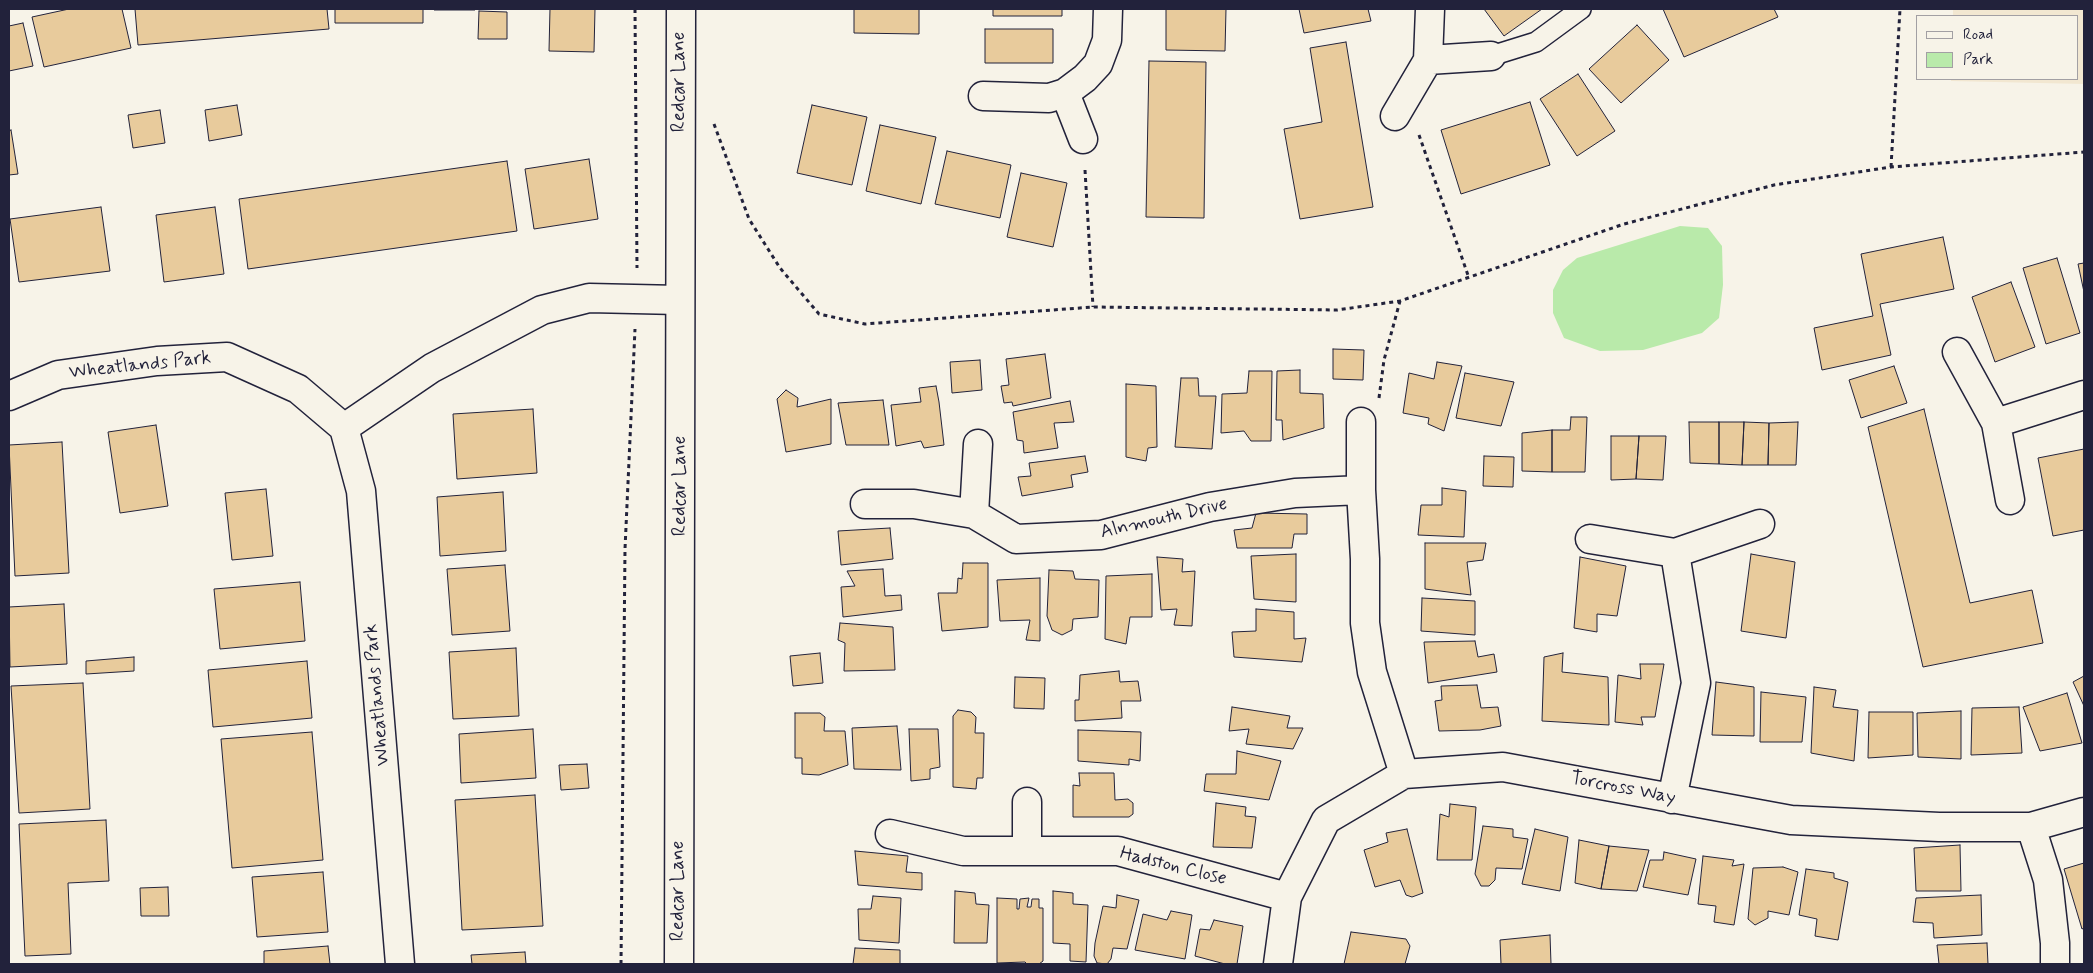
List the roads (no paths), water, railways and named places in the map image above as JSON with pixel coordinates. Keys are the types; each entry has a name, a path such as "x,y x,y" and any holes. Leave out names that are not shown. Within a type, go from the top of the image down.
{"street":[{"name":"Redcar Lane","path":"679,964 681,9"},
{"path":"984,96 1050,98 1065,93 1085,78 1098,64 1107,40 1108,9"},
{"path":"1401,106 1428,60 1430,9"},
{"path":"1428,60 1491,56"},
{"path":"1065,93 1083,139"},
{"path":"344,428 432,368 542,310 589,298 680,300"},
{"path":"1957,352 1996,423 2010,500"},
{"name":"Wheatlands Park","path":"9,396 58,375 157,361 227,357 298,389 344,428 361,491 400,964"},
{"path":"1996,423 2084,395"},
{"path":"1361,422 1365,623 1372,672 1404,774"},
{"path":"974,514 978,444"},
{"name":"Alnmouth Drive","path":"865,504 914,504 974,514 1016,539 1101,535 1210,507 1295,493 1361,490"},
{"path":"1590,539 1675,553 1760,524"},
{"path":"1672,799 1696,683 1675,553"},
{"name":"Torcross Way","path":"1278,964 1288,897 1326,820 1404,774 1502,767 1791,820 1939,827 2031,827 2084,812"},
{"path":"1027,802 1027,851"},
{"path":"2031,827 2048,880 2055,943 2055,964"},
{"name":"Hadston Close","path":"890,834 964,851 1118,851 1288,897"}],"lane":[{"path":"1491,56 1536,42 1581,9"}]}
